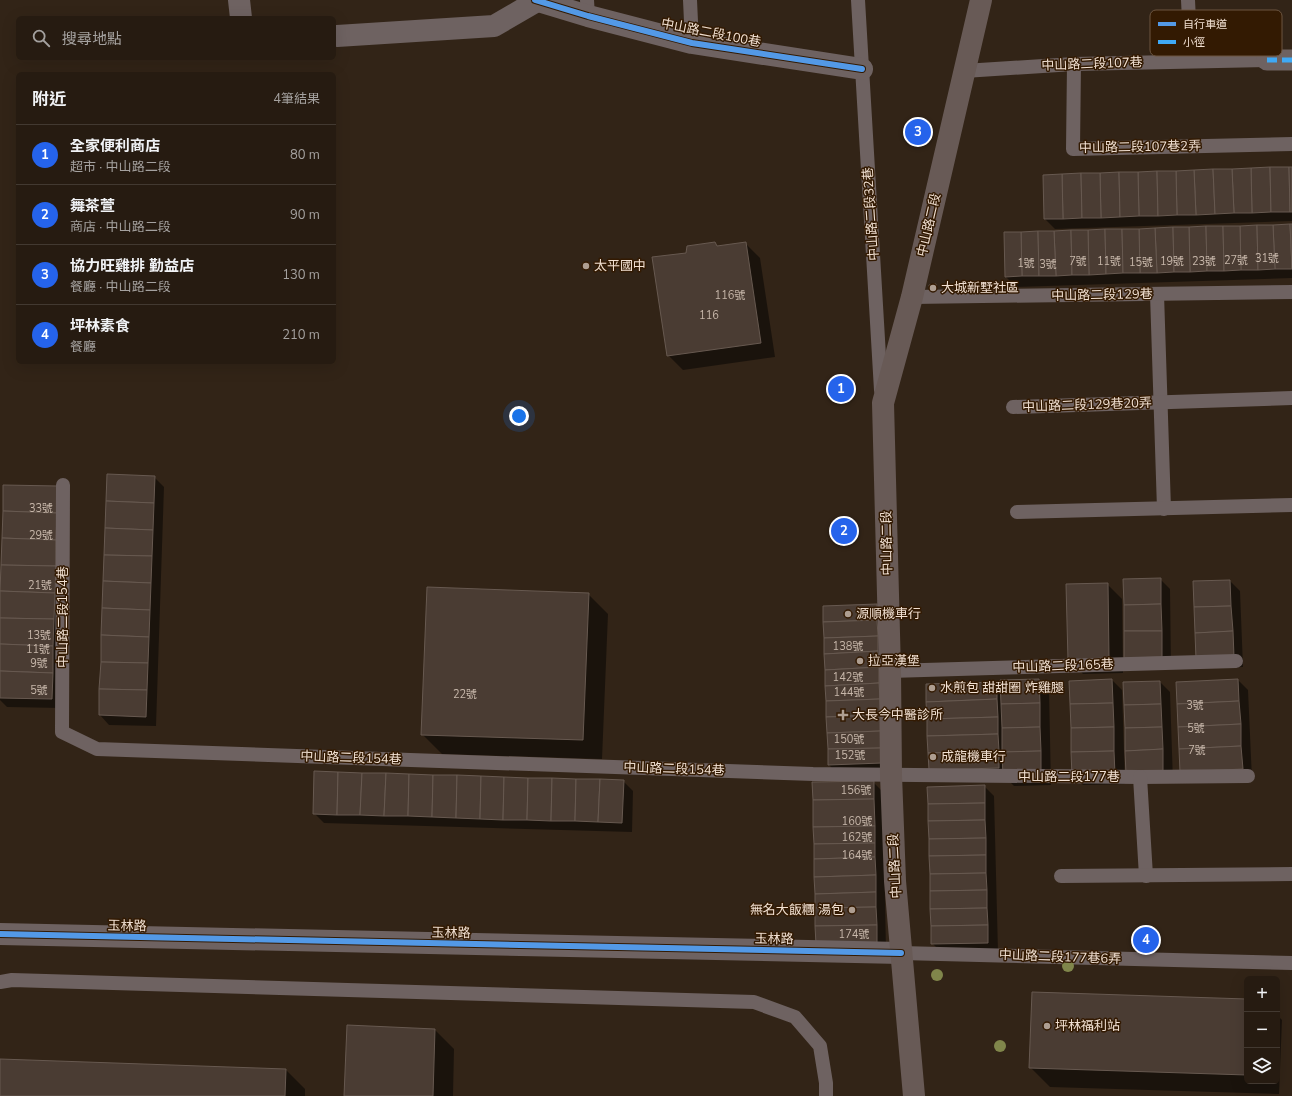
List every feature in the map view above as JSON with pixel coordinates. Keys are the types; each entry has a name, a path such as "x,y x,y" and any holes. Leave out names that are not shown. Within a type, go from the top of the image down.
{"main road":[{"name":"中山路二段","path":"914,1096 895,881 890,775 890,670 883,403 912,297 981,0"}],"street":[{"path":"240,0 241,16"},
{"name":"中山路二段100巷","path":"337,36 494,26 536,0 588,8 692,43 862,69"},
{"path":"1267,60 1292,60"},
{"name":"玉林路","path":"0,934 901,953"}],"lane":[{"path":"690,0 692,43"},
{"name":"中山路二段32巷","path":"858,0 884,429"},
{"path":"1188,0 1188,10"},
{"path":"1191,56 1191,62"},
{"name":"中山路二段107巷","path":"964,71 1074,64 1267,60"},
{"name":"中山路二段107巷2弄","path":"1074,64 1073,149 1292,144"},
{"name":"中山路二段129巷","path":"912,297 1292,292"},
{"name":"中山路二段129巷20弄","path":"1157,294 1164,509"},
{"name":"中山路二段129巷20弄","path":"1013,407 1292,398"},
{"name":"中山路二段154巷","path":"63,485 62,732 97,749 805,774 890,775"},
{"path":"1017,512 1292,505"},
{"name":"中山路二段165巷","path":"890,670 1236,661"},
{"name":"中山路二段177巷","path":"890,775 1140,777 1248,776"},
{"path":"1140,777 1146,876"},
{"path":"1061,876 1292,874"},
{"name":"中山路二段177巷6弄","path":"901,953 1292,963"},
{"path":"0,982 28,980 754,1002 795,1016 820,1046 826,1083 826,1096"}],"building":[{"path":"1270,167 1271,212 1252,213 1251,168"},
{"path":"1270,167 1289,167 1290,212 1271,212"},
{"path":"1289,167 1292,167 1292,212 1290,212"},
{"path":"1251,168 1252,213 1234,213 1232,169"},
{"path":"1213,169 1215,214 1196,215 1194,170"},
{"path":"1213,169 1232,169 1234,213 1215,214"},
{"path":"1194,170 1196,215 1177,215 1176,171"},
{"path":"1157,171 1158,216 1139,216 1138,172"},
{"path":"1157,171 1176,171 1177,215 1158,216"},
{"path":"1119,172 1120,217 1101,218 1100,173"},
{"path":"1119,172 1138,172 1139,216 1120,217"},
{"path":"1081,173 1082,218 1063,219 1062,174"},
{"path":"1081,173 1100,173 1101,218 1082,218"},
{"path":"1062,174 1063,219 1044,219 1043,175"},
{"path":"1290,224 1292,269 1275,269 1273,225"},
{"path":"1290,224 1292,224 1292,269"},
{"path":"1257,225 1258,270 1241,270 1240,226"},
{"path":"1257,225 1273,225 1275,269 1258,270"},
{"path":"1206,226 1207,271 1190,272 1189,227"},
{"path":"1206,226 1223,226 1224,271 1207,271"},
{"path":"1223,226 1240,226 1241,270 1224,271"},
{"path":"1173,227 1174,272 1157,273 1155,228"},
{"path":"1173,227 1189,227 1190,272 1174,272"},
{"path":"1155,228 1157,273 1140,273 1139,229"},
{"path":"1105,229 1106,274 1089,275 1088,230"},
{"path":"1105,229 1122,229 1123,273 1106,274"},
{"path":"1122,229 1139,229 1140,273 1123,273"},
{"path":"1071,230 1072,275 1056,276 1054,231"},
{"path":"1071,230 1088,230 1089,275 1072,275"},
{"path":"1038,231 1039,276 1022,276 1021,232"},
{"path":"1038,231 1054,231 1056,276 1039,276"},
{"path":"1004,232 1021,232 1022,276 1005,277"},
{"path":"715,242 717,246 746,242 761,343 667,356 652,257 686,253 687,246"},
{"name":"大城新墅社區","path":"936,284 936,290 930,291 929,285"},
{"path":"107,474 155,476 154,503 106,501"},
{"path":"3,485 58,486 57,513 3,511"},
{"path":"106,501 154,503 153,530 105,528"},
{"path":"3,511 57,513 56,540 2,538"},
{"path":"105,528 153,530 152,556 104,555"},
{"path":"2,538 56,540 56,566 1,565"},
{"path":"104,555 152,556 151,583 103,581"},
{"path":"1,565 56,566 55,593 0,591"},
{"path":"1161,578 1161,604 1124,605 1123,579"},
{"path":"1230,580 1231,606 1194,607 1193,581"},
{"path":"103,581 151,583 150,610 102,608"},
{"path":"1108,583 1109,659 1068,660 1066,584"},
{"path":"427,587 589,593 583,740 421,735"},
{"path":"0,591 55,593 54,619 0,618"},
{"path":"877,604 877,620 823,622 823,606"},
{"path":"1161,604 1162,631 1124,631 1124,605"},
{"path":"1231,606 1233,631 1195,633 1194,607"},
{"path":"102,608 150,610 149,637 101,635"},
{"path":"0,618 54,619 53,646 0,644"},
{"path":"877,620 878,636 824,638 823,622"},
{"path":"1124,631 1162,631 1162,657 1124,658"},
{"path":"1233,631 1234,657 1196,659 1195,633"},
{"path":"101,635 149,637 148,663 101,662"},
{"path":"878,636 878,651 824,654 824,638"},
{"path":"0,644 53,646 53,673 0,671"},
{"path":"878,651 879,667 825,670 824,654"},
{"path":"101,662 148,663 147,690 99,689"},
{"path":"879,667 879,683 825,686 825,670"},
{"path":"0,671 53,673 52,699 0,698"},
{"path":"1039,679 1040,703 1001,704 1000,680"},
{"path":"1112,679 1113,703 1070,704 1069,681"},
{"path":"1238,679 1239,701 1177,704 1176,682"},
{"path":"1160,681 1161,704 1124,705 1123,682"},
{"path":"997,682 997,699 926,702 926,684"},
{"path":"879,683 880,699 826,701 825,686"},
{"path":"99,689 147,690 146,717 99,715"},
{"path":"880,699 881,715 826,717 826,701"},
{"path":"997,699 998,717 927,719 926,702"},
{"path":"1239,701 1241,724 1178,727 1177,704"},
{"path":"1040,703 1040,727 1002,728 1001,704"},
{"path":"1113,703 1114,727 1071,728 1070,704"},
{"path":"1161,704 1162,727 1125,728 1124,705"},
{"path":"881,715 881,731 827,733 826,717"},
{"path":"998,717 998,734 927,736 927,719"},
{"path":"1241,724 1241,746 1179,749 1178,727"},
{"path":"1040,727 1041,751 1002,752 1002,728"},
{"path":"1114,727 1114,751 1071,752 1071,728"},
{"path":"1162,727 1163,749 1125,751 1125,728"},
{"path":"881,731 882,748 828,749 827,733"},
{"path":"998,734 999,751 928,753 927,736"},
{"path":"1241,746 1243,769 1180,772 1179,749"},
{"path":"882,748 882,763 828,765 828,749"},
{"path":"1163,749 1163,773 1126,774 1125,751"},
{"path":"999,751 999,768 929,770 928,753"},
{"path":"1041,751 1041,775 1003,776 1002,752"},
{"path":"1114,751 1115,774 1072,776 1071,752"},
{"path":"314,771 338,772 337,815 313,814"},
{"path":"338,772 362,773 360,815 337,815"},
{"path":"362,773 386,773 384,816 360,815"},
{"path":"386,773 409,774 408,816 384,816"},
{"path":"409,774 433,775 432,817 408,816"},
{"path":"433,775 457,775 456,818 432,817"},
{"path":"457,775 481,776 480,819 456,818"},
{"path":"481,776 504,777 503,820 480,819"},
{"path":"504,777 528,778 527,820 503,820"},
{"path":"528,778 552,778 551,821 527,820"},
{"path":"552,778 576,779 575,821 551,821"},
{"path":"576,779 600,779 598,822 575,821"},
{"path":"600,779 624,780 622,823 598,822"},
{"path":"874,781 874,799 813,800 812,782"},
{"path":"985,785 985,803 928,804 927,787"},
{"path":"874,799 875,826 813,827 813,800"},
{"path":"985,803 985,820 928,821 928,804"},
{"path":"985,820 986,838 929,839 928,821"},
{"path":"875,826 875,843 814,844 813,827"},
{"path":"986,838 986,855 929,856 929,839"},
{"path":"875,843 875,857 814,859 814,844"},
{"path":"986,855 986,873 930,874 929,856"},
{"path":"875,857 876,875 814,877 814,859"},
{"path":"986,873 987,890 930,891 930,874"},
{"path":"876,875 876,892 815,894 814,877"},
{"path":"987,890 987,908 930,909 930,891"},
{"path":"876,892 876,907 815,908 815,894"},
{"path":"876,907 877,925 815,926 815,908"},
{"path":"987,908 988,925 931,926 930,909"},
{"path":"877,925 877,943 816,944 815,926"},
{"path":"988,925 988,943 931,944 931,926"},
{"path":"1032,992 1244,999 1244,1075 1029,1068"},
{"path":"347,1025 435,1029 433,1096 344,1096"},
{"path":"0,1059 286,1069 285,1096 0,1096"}],"marked path":[{"path":"1267,60 1292,60"}],"cycle path":[{"path":"535,0 588,16 692,43 862,69"},
{"path":"0,934 901,953"}],"place":[{"name":"協力旺雞排 勤益店","path":"918,132"},
{"name":"太平國中","path":"586,266"},
{"name":"大城新墅社區","path":"933,288"},
{"name":"全家便利商店","path":"841,389"},
{"name":"舞茶萱","path":"844,531"},
{"name":"源順機車行","path":"848,614"},
{"name":"拉亞漢堡","path":"860,661"},
{"name":"水煎包 甜甜圈 炸雞腿","path":"932,688"},
{"name":"大長今中醫診所","path":"843,715"},
{"name":"成龍機車行","path":"933,757"},
{"name":"無名大飯糰 湯包","path":"852,910"},
{"name":"坪林素食","path":"1146,940"},
{"name":"坪林福利站","path":"1047,1026"}]}
